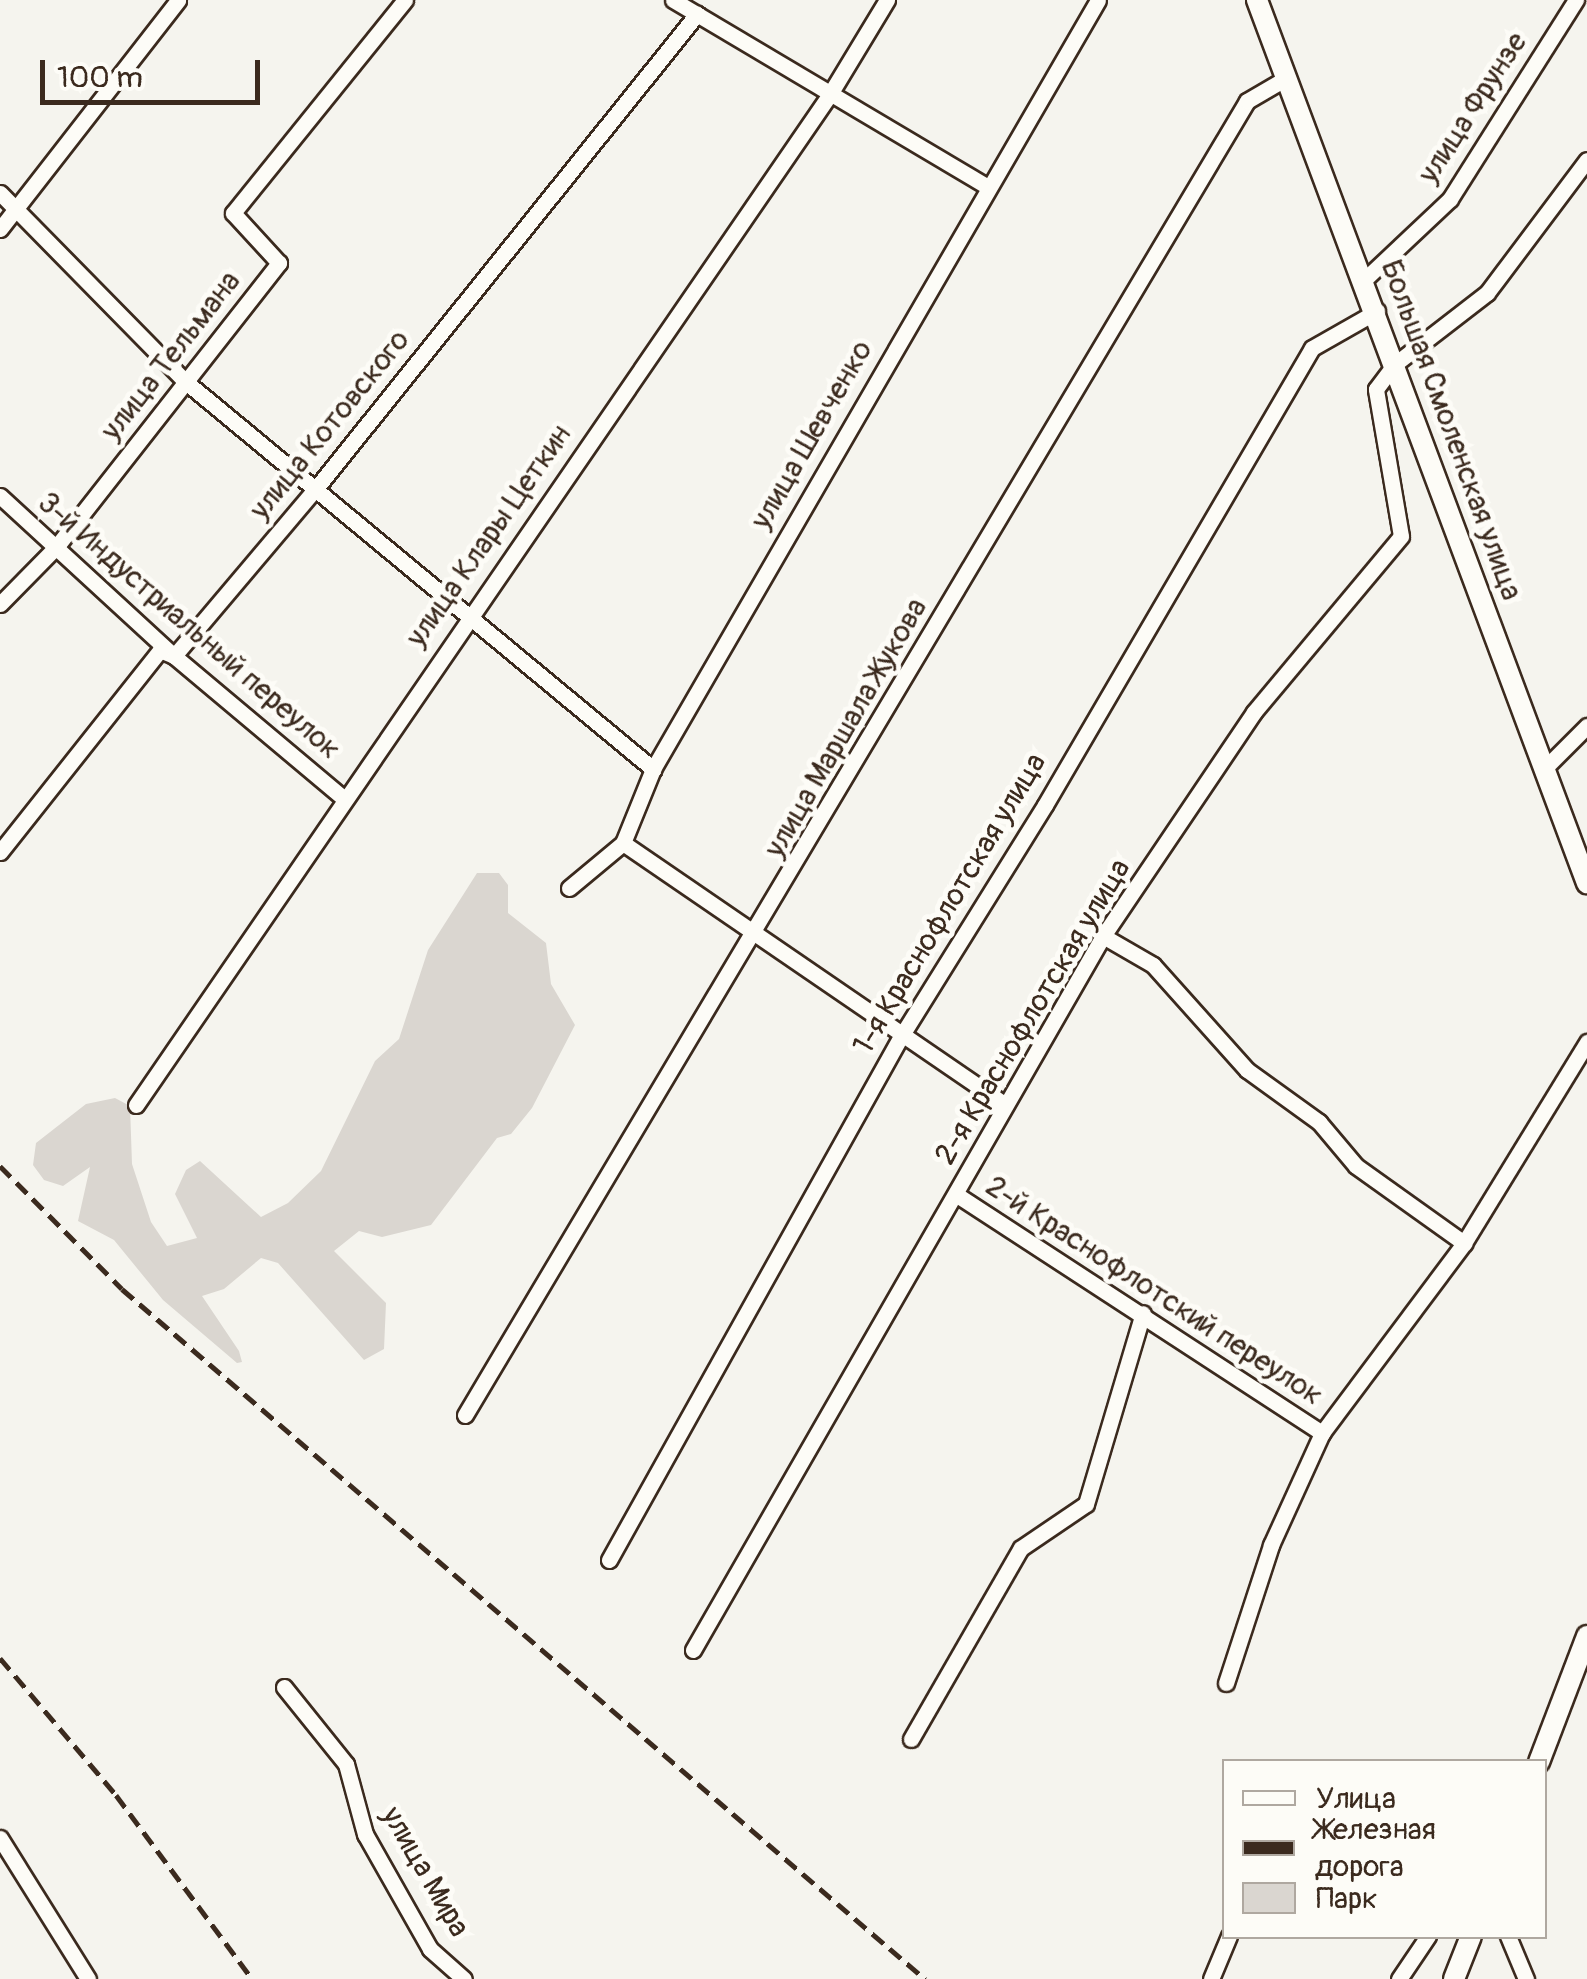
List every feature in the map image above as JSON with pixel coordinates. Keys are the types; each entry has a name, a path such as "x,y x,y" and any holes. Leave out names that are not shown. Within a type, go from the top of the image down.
{"main road":[{"name":"Большая Смоленская улица","path":"1257,0 1284,80 1377,311 1587,883"},
{"path":"1540,1759 1587,1636"},
{"path":"1454,1979 1471,1939"}],"street":[{"path":"0,228 178,0"},
{"name":"улица Тельмана","path":"0,604 57,546 279,263 233,213 405,0"},
{"path":"673,0 986,186"},
{"name":"улица Клары Цеткин","path":"136,1105 342,796 830,94 887,0"},
{"name":"улица Шевченко","path":"569,888 622,843 653,768 986,186 1098,0"},
{"name":"улица Фрунзе","path":"1364,280 1450,199 1576,0"},
{"name":"улица Котовского","path":"0,852 160,650 174,656 317,488 697,14"},
{"name":"улица Маршала Жукова","path":"465,1415 755,937 1247,101 1284,80"},
{"path":"1396,364 1486,294 1587,160"},
{"path":"0,194 186,382 653,768"},
{"name":"1-я Краснофлотская улица","path":"608,1560 900,1038 1045,806 1312,348 1377,311"},
{"name":"2-я Краснофлотская улица","path":"694,1650 1103,936 1254,712 1401,536 1376,389 1396,364"},
{"name":"3-й Индустриальный переулок","path":"0,496 174,656 342,796"},
{"path":"1544,769 1587,726"},
{"path":"622,843 900,1038 1005,1106"},
{"path":"1103,936 1153,965 1247,1070 1319,1122 1356,1166 1464,1243"},
{"path":"1226,1682 1271,1545 1322,1433 1464,1243 1587,1042"},
{"name":"2-й Краснофлотский переулок","path":"957,1196 1143,1313 1322,1433"},
{"path":"911,1739 1021,1548 1086,1504 1143,1313"},
{"name":"улица Мира","path":"284,1687 346,1764 365,1834 430,1948 464,1979"},
{"path":"0,1838 88,1979"},
{"path":"1211,1979 1228,1939"},
{"path":"1399,1979 1426,1939"},
{"path":"1509,1939 1526,1979"}],"green space":[{"path":"477,873 499,873 508,885 508,913 546,943 551,984 575,1025 532,1108 511,1134 497,1138 431,1225 382,1237 359,1231 334,1251 386,1303 384,1349 364,1360 278,1263 261,1258 224,1289 202,1296 239,1351 242,1362 237,1363 163,1300 114,1240 78,1221 90,1167 63,1186 44,1180 33,1165 36,1143 86,1104 115,1098 130,1106 132,1164 151,1222 167,1246 197,1238 175,1194 186,1170 200,1161 261,1217 288,1203 321,1171 375,1061 399,1039 428,950"}],"railway":[{"path":"0,1166 122,1289 925,1979"},
{"path":"0,1658 116,1795 252,1979"}]}
